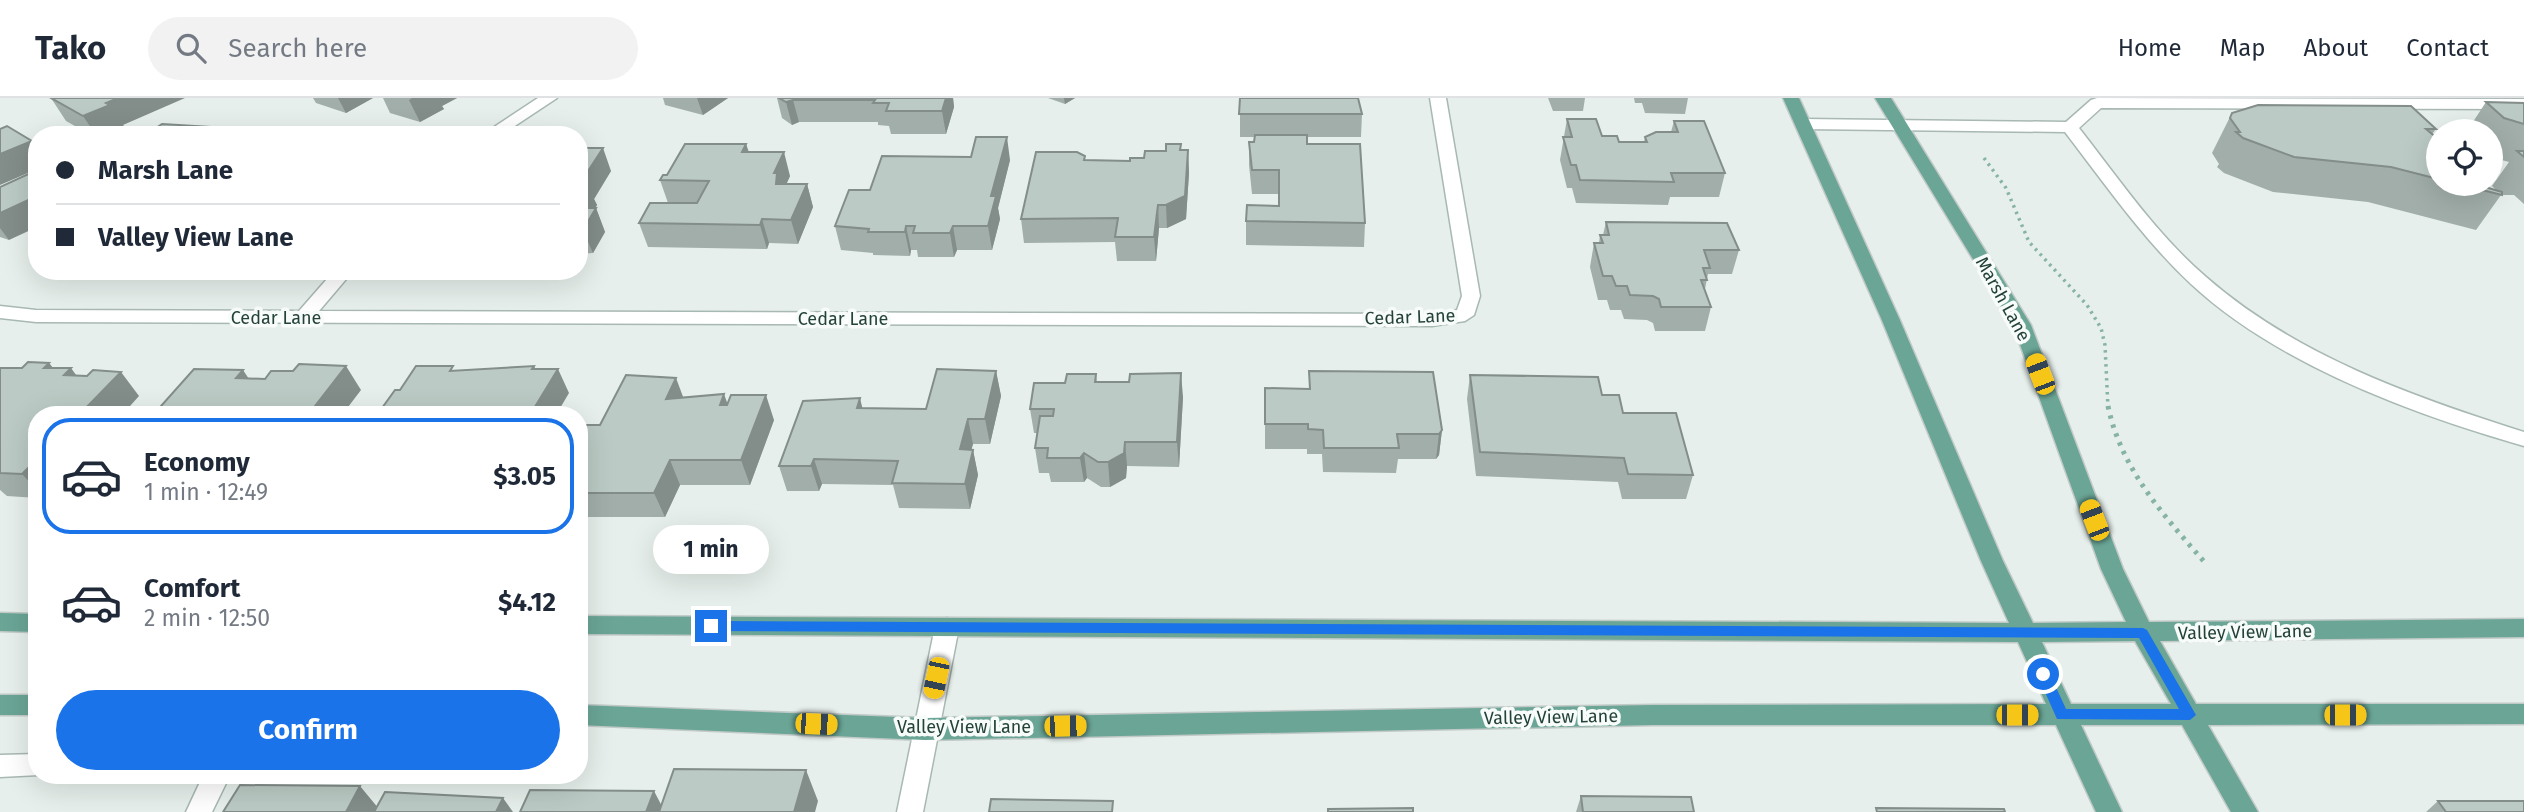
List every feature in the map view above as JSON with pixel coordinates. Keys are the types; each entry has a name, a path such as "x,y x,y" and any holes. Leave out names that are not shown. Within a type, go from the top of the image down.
{"main road":[{"path":"1791,98 2025,633 2109,812"},
{"name":"Marsh Lane","path":"1883,98 2022,325 2112,569 2143,633 2245,812"},
{"path":"0,622 28,623"},
{"name":"Valley View Lane","path":"588,625 2025,633 2524,628"},
{"path":"0,705 28,705"},
{"name":"Valley View Lane","path":"588,715 925,729 1653,715 2524,714"}],"street":[{"path":"504,126 549,98"},
{"name":"Cedar Lane","path":"0,312 36,316 303,318 1432,320 1465,315 1471,296 1438,98"},
{"path":"1804,124 2070,127 2097,103 2524,104"},
{"path":"2070,127 2165,246 2201,282 2251,320 2338,370 2448,416 2524,439"},
{"path":"303,318 336,280"},
{"path":"909,812 947,627"},
{"path":"0,766 28,765"},
{"path":"199,812 213,784"}],"path":[{"path":"1961,126 2006,189 2033,247 2080,299 2101,328 2107,361 2105,396 2112,426 2129,462 2159,511 2207,565"}],"building":[{"path":"51,98 118,98 106,103 110,105 83,116"},
{"path":"779,98 946,98 942,111 886,111 889,103 873,103 875,100 786,102"},
{"path":"1240,98 1358,98 1362,114 1239,114"},
{"path":"2486,102 2524,103 2524,124 2504,118"},
{"path":"2258,105 2411,106 2426,120 2426,176 2391,167 2294,157 2243,138 2236,132 2240,132 2230,118 2232,113"},
{"path":"1567,119 1596,119 1602,136 1617,136 1619,142 1647,142 1645,137 1656,132 1678,132 1674,121 1704,121 1725,173 1671,173 1674,182 1580,180 1576,165 1571,165 1563,137 1572,137"},
{"path":"162,124 196,126 159,126"},
{"path":"7,126 28,139 28,143 0,154 0,129"},
{"path":"1255,135 1307,135 1307,144 1360,144 1365,223 1246,221 1247,205 1279,206 1279,170 1252,170 1249,142 1254,142"},
{"path":"976,137 1007,137 991,196 996,196 988,226 953,226 950,233 913,233 915,226 906,226 905,232 868,232 869,229 835,226 849,190 870,190 882,156 971,157"},
{"path":"685,144 746,144 742,152 784,152 774,173 777,173 776,184 807,184 791,220 762,219 760,225 639,223 650,203 697,203 709,181 660,180 663,175 667,175"},
{"path":"1166,144 1181,144 1180,150 1188,150 1185,196 1166,205 1158,205 1154,237 1115,237 1118,218 1021,219 1036,152 1077,152 1085,156 1084,160 1130,161 1130,158 1144,158 1145,151 1166,151"},
{"path":"588,148 603,148 588,171"},
{"path":"28,174 28,200 0,213 0,187"},
{"path":"588,208 596,208 588,222"},
{"path":"1606,222 1727,223 1739,250 1704,250 1710,268 1703,268 1707,280 1701,280 1711,307 1661,307 1659,299 1653,296 1630,295 1627,286 1616,286 1612,276 1603,276 1594,243 1603,243 1600,235 1609,235"},
{"path":"28,362 49,363 44,368 71,368 64,375 87,376 93,370 121,372 88,406 28,406 28,468 22,474 0,473 0,368 22,368"},
{"path":"299,364 346,366 315,406 161,406 194,369 243,370 236,378 265,379 271,371 293,371"},
{"path":"416,366 453,366 450,371 534,366 532,369 558,369 535,406 383,406 395,390 400,390"},
{"path":"937,369 996,371 985,419 968,419 960,449 973,450 965,484 892,483 898,461 814,459 811,466 779,466 803,401 860,398 857,408 926,409"},
{"path":"1309,371 1433,372 1442,430 1439,434 1397,434 1399,448 1324,448 1323,430 1308,429 1308,424 1265,424 1265,388 1310,389"},
{"path":"1181,373 1177,442 1125,442 1124,453 1108,462 1098,462 1084,453 1080,458 1047,458 1048,448 1035,448 1040,416 1053,416 1054,409 1030,409 1034,383 1065,383 1067,374 1096,374 1095,382 1129,382 1130,374"},
{"path":"626,375 676,378 666,399 724,394 720,405 727,405 731,395 766,395 741,460 670,460 654,493 588,493 588,425 600,425"},
{"path":"1470,375 1598,377 1602,395 1619,395 1623,413 1676,413 1693,475 1628,474 1624,458 1480,452"},
{"path":"674,769 806,770 794,812 659,812"},
{"path":"240,785 360,786 346,812 223,812"},
{"path":"530,790 654,791 646,812 520,812"},
{"path":"385,792 503,798 496,812 374,812"},
{"path":"1581,796 1691,797 1694,812 1583,812"},
{"path":"991,799 1113,801 1112,812 989,812"},
{"path":"2438,801 2524,801 2524,812 2446,812"},
{"path":"1413,808 1413,812 1328,812 1328,809"},
{"path":"1876,808 2004,809 2005,812 1877,812"}],"route":[{"path":"711,626 2143,633 2190,715 2062,715 2043,674"}]}
